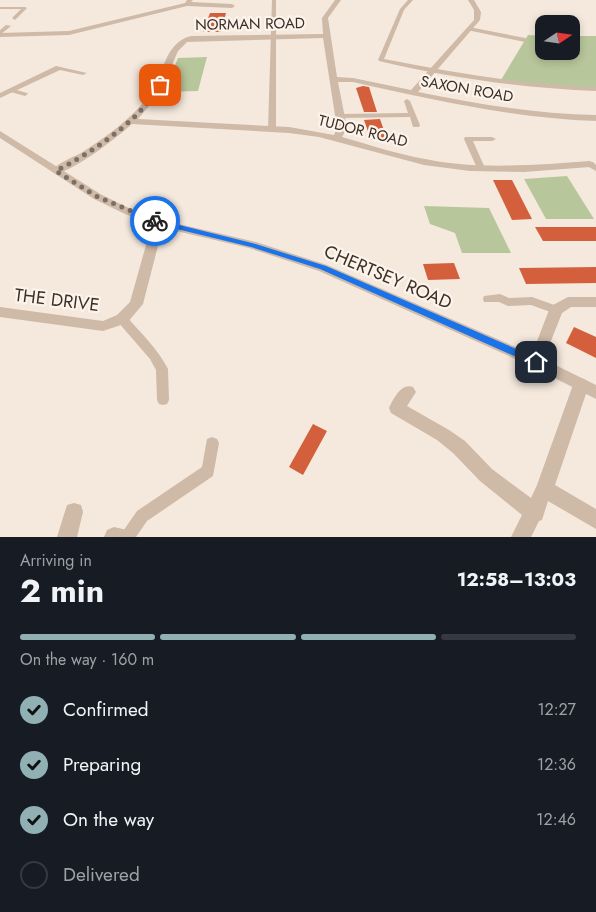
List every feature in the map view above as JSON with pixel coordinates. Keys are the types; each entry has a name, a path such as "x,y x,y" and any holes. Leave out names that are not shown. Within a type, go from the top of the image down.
{"street":[{"path":"337,139 342,128 326,36 325,18 338,0"},
{"path":"410,97 479,15 472,0"},
{"path":"0,34 69,32 188,2 232,6"},
{"name":"NORMAN ROAD","path":"56,171 77,160 128,121 155,94 165,76 176,46 181,41 191,38 326,36"},
{"path":"0,96 59,68 83,73"},
{"name":"SAXON ROAD","path":"333,79 353,80 410,97 538,115 596,118"},
{"name":"TUDOR ROAD","path":"128,121 272,129 319,134 424,162 481,168 593,167"},
{"name":"CHERTSEY ROAD","path":"0,134 98,197 129,212 163,224 252,245 323,268 536,362 588,389"},
{"name":"THE DRIVE","path":"0,312 103,326 122,319 136,304 154,238 163,224"},
{"path":"536,362 556,310 568,302 596,302"},
{"path":"522,537 546,489 588,389"},
{"path":"408,392 397,408 460,447 486,476 535,513"},
{"path":"546,489 596,520"},
{"path":"67,537 74,512"},
{"path":"114,537 120,537"}],"lane":[{"path":"22,5 27,0"},
{"path":"272,129 274,0"},
{"path":"411,0 402,9 381,60 432,71 500,82 565,89 596,89"},
{"path":"0,8 24,8 15,18"},
{"path":"0,34 8,26"},
{"path":"469,29 525,40"},
{"path":"13,91 25,94"},
{"path":"410,97 412,115 416,125"},
{"path":"340,116 412,115"},
{"path":"481,168 468,139 492,139"},
{"path":"488,299 500,298 508,302 532,301 556,310"},
{"path":"122,319 154,356 162,369 163,400"},
{"path":"127,537 142,516 208,471 212,443"}],"green space":[{"path":"528,35 535,35 535,60 580,60 580,36 596,36 596,87 570,87 501,80"},
{"path":"207,57 198,91 164,92 178,58"},
{"path":"567,176 594,219 546,219 524,179"},
{"path":"424,206 489,208 511,253 462,253 455,233 430,224"}],"building":[{"path":"210,13 226,13 221,32 203,32"},
{"path":"369,87 377,112 364,112 356,88"},
{"path":"380,119 387,139 371,140 364,120"},
{"path":"493,180 512,180 532,219 512,220"},
{"path":"535,227 596,227 596,241 543,241"},
{"path":"454,263 460,279 428,280 423,264"},
{"path":"596,267 596,283 526,284 519,268"},
{"path":"574,327 596,337 596,358 566,343"},
{"path":"313,424 327,431 303,475 289,467"}],"way so far":[{"path":"155,221 129,212 98,197 56,171 77,160 112,135 136,115 155,94 160,85"}],"route":[{"path":"155,221 176,228 252,245 323,268 419,308 536,362"}]}
